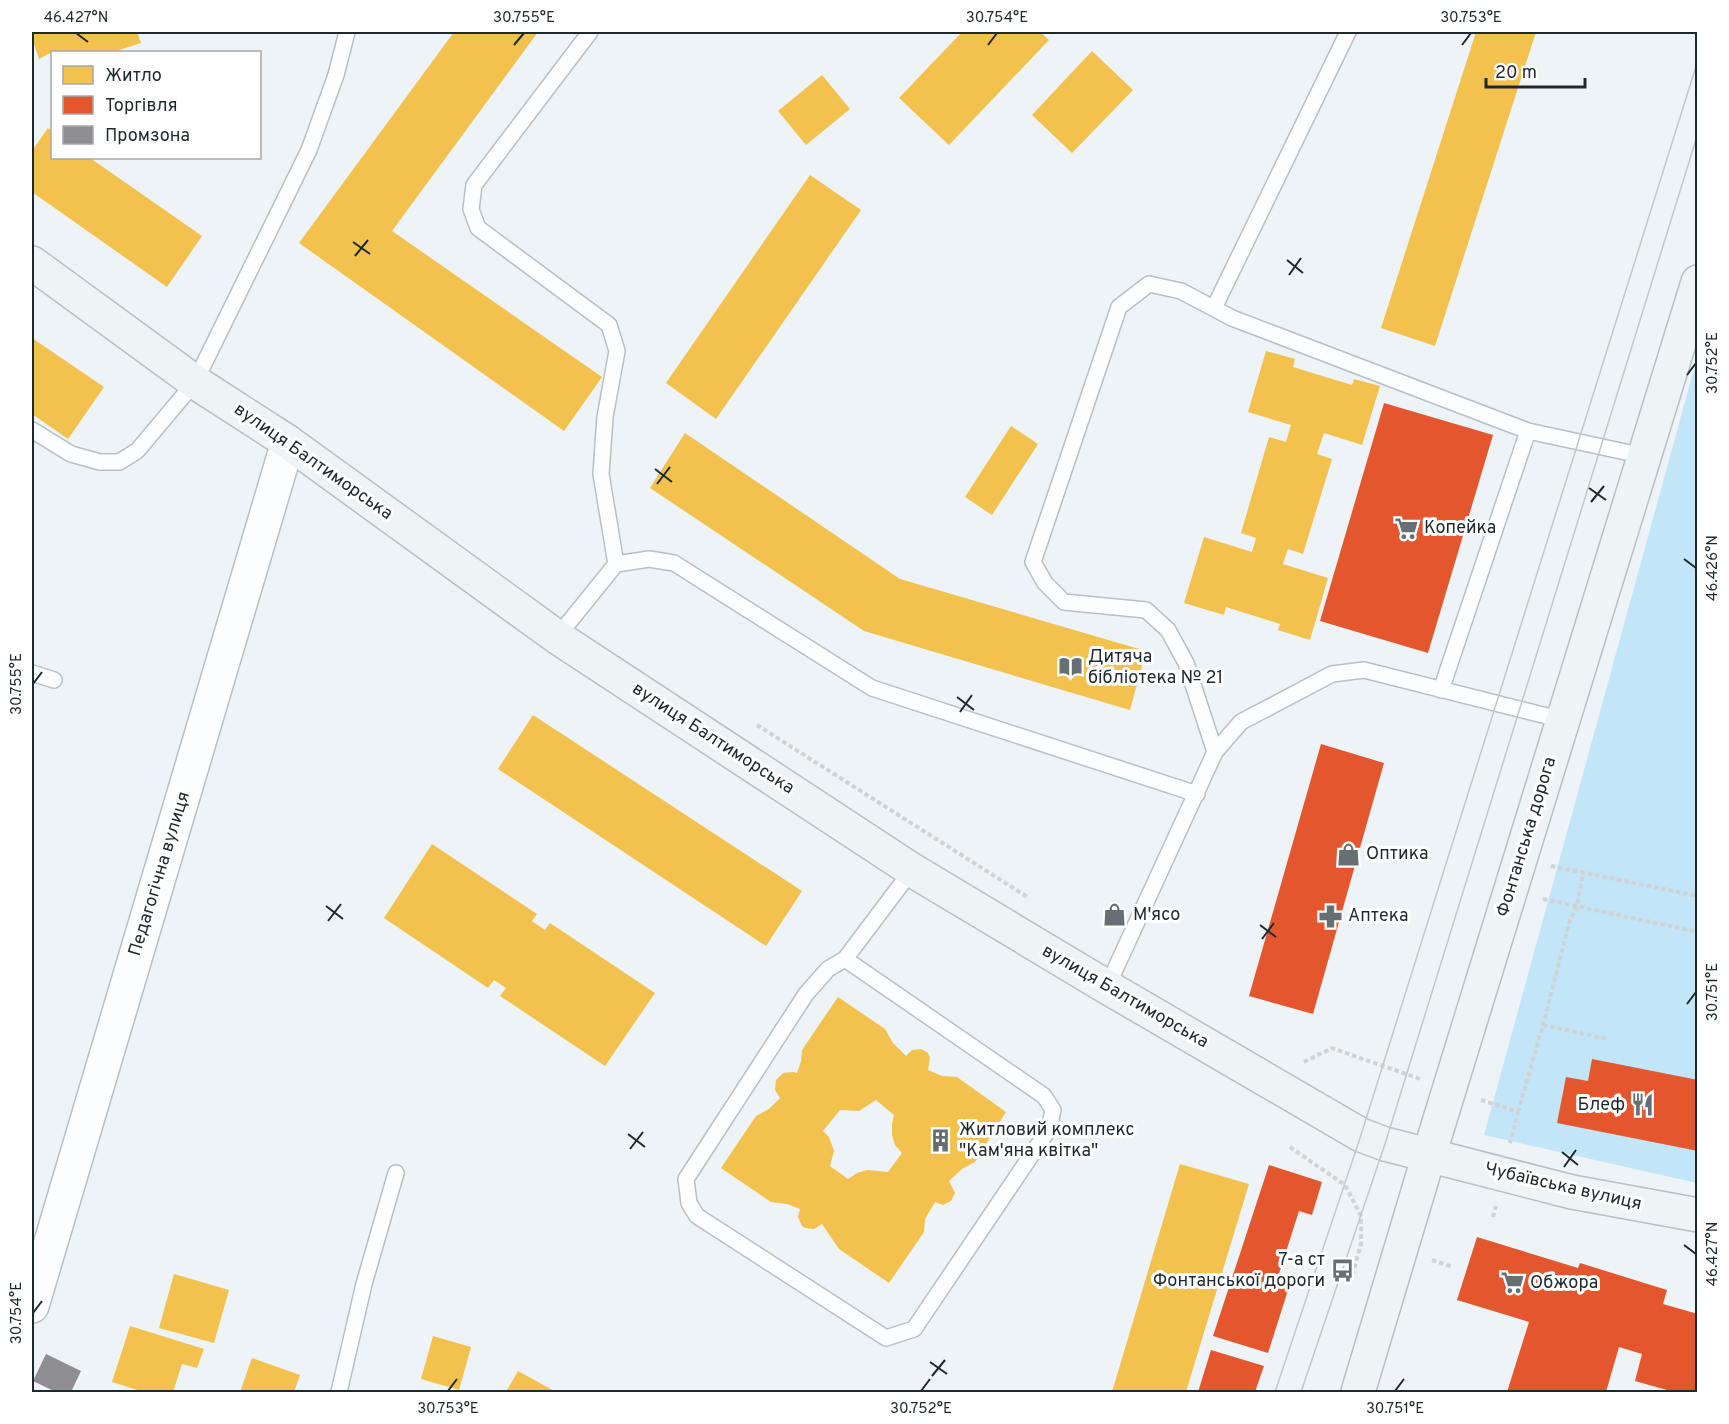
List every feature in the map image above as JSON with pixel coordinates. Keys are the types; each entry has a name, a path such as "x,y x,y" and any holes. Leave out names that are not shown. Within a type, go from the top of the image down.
{"main road":[{"name":"вулиця Балтиморська","path":"32,263 195,382 288,442 557,636 912,870 1361,1135 1385,1144 1429,1155"},
{"name":"Фонтанська дорога","path":"1358,1392 1698,282"},
{"name":"Чубаївська вулиця","path":"1429,1155 1572,1192 1698,1215"}],"street":[{"name":"Педагогічна вулиця","path":"32,1306 288,442"}],"lane":[{"path":"32,430 71,454 100,462 119,462 137,451 195,382 309,150 336,75 347,32"},
{"path":"590,32 474,185 471,209 478,228 609,325 617,351 605,417 601,474 616,564"},
{"path":"1214,308 1348,32"},
{"path":"1215,752 1186,663 1168,630 1146,610 1064,602 1045,583 1033,562 1119,308 1149,284 1181,291 1232,318 1528,432 1644,456"},
{"path":"1441,690 1528,432"},
{"path":"557,636 616,564 649,559 674,562 872,688 1197,794"},
{"path":"1107,987 1215,752 1241,722 1332,674 1364,670 1563,720"},
{"path":"32,673 54,680"},
{"path":"844,959 1044,1096 1053,1110 1049,1129 914,1329 886,1338 697,1216 689,1203 686,1179 806,994 828,969 844,959 912,870"},
{"path":"339,1392 364,1284 396,1173"}],"path":[{"path":"749,720 1031,899"},
{"path":"1520,860 1698,896"},
{"path":"1493,1217 1518,1112 1570,920 1577,906 1583,873"},
{"path":"1510,891 1698,932"},
{"path":"1543,1025 1607,1039"},
{"path":"1300,1065 1332,1048 1518,1112"},
{"path":"1290,1147 1344,1185 1361,1216 1361,1244 1353,1273"}],"shaded area":[{"path":"1697,358 1697,1183 1484,1135"}],"building: Житло":[{"path":"32,32 137,32 141,43 116,51 51,51 39,59"},
{"path":"454,32 538,32 392,231 602,377 564,431 299,243"},
{"path":"962,32 1040,32 1049,40 949,145 899,98"},
{"path":"1476,32 1536,32 1435,346 1381,328"},
{"path":"1092,51 1133,90 1072,153 1032,115"},
{"path":"822,75 850,109 806,145 778,111"},
{"path":"48,128 51,130 51,159 91,159 202,236 167,287 32,192 32,151"},
{"path":"810,175 861,210 716,419 666,383"},
{"path":"32,338 104,387 68,439 32,414"},
{"path":"1266,351 1295,359 1293,367 1352,385 1354,379 1380,386 1362,445 1324,433 1317,454 1332,459 1303,554 1288,549 1283,564 1328,578 1310,640 1278,630 1280,624 1226,607 1224,615 1184,603 1204,537 1252,552 1256,538 1241,533 1269,437 1286,442 1291,425 1248,412"},
{"path":"1011,426 1038,444 992,515 965,497"},
{"path":"685,433 900,579 1146,651 1130,710 864,631 650,488"},
{"path":"533,715 802,891 766,946 498,769"},
{"path":"432,844 537,914 532,921 539,926 545,930 550,923 655,993 605,1066 500,996 506,988 494,980 488,988 384,918"},
{"name":"Житловий комплекс \"Кам'яна квітка\"","path":"838,997 885,1029 893,1043 906,1056 912,1050 921,1049 928,1053 930,1058 928,1070 942,1076 957,1077 1006,1112 975,1162 962,1169 949,1181 955,1193 951,1201 943,1205 935,1202 925,1219 924,1232 889,1283 839,1249 822,1224 814,1229 805,1228 798,1217 800,1209 787,1204 771,1202 721,1168 756,1116 769,1109 780,1098 775,1090 776,1080 783,1073 797,1073 802,1050","holes":["876,1100 894,1115 892,1135 895,1145 902,1153 888,1172 867,1170 848,1179 830,1166 834,1151 829,1137 823,1131 840,1110 859,1111"]},
{"path":"1180,1164 1249,1184 1186,1392 1112,1392"},
{"path":"174,1274 229,1290 214,1343 159,1328"},
{"path":"130,1326 204,1349 197,1368 182,1364 173,1392 144,1392 112,1382"},
{"path":"433,1336 471,1347 459,1390 421,1379"},
{"path":"252,1358 300,1375 294,1392 240,1392"},
{"path":"518,1371 556,1392 506,1392"}],"building: Торгівля":[{"name":"Копейка","path":"1384,403 1493,435 1428,653 1320,621"},
{"path":"1321,744 1384,763 1313,1014 1249,996"},
{"path":"1592,1059 1698,1080 1698,1151 1557,1123 1566,1077 1588,1081"},
{"path":"1269,1165 1322,1182 1312,1215 1299,1211 1277,1280 1290,1284 1268,1353 1213,1336"},
{"path":"1477,1237 1578,1268 1580,1263 1667,1290 1663,1304 1698,1314 1698,1392 1674,1392 1635,1381 1642,1354 1619,1347 1606,1392 1507,1392 1529,1322 1457,1300"},
{"path":"1211,1350 1264,1366 1255,1392 1198,1392"}],"building: Промзона":[{"path":"46,1354 81,1371 71,1392 56,1392 33,1381"}],"tram line":[{"path":"1275,1392 1361,1135 1698,60"},
{"path":"1301,1392 1385,1144 1698,133"}],"place":[{"name":"Копейка","path":"1406,528"},
{"name":"Дитяча бібліотека № 21","path":"1070,667"},
{"name":"Оптика","path":"1348,854"},
{"name":"М'ясо","path":"1115,915"},
{"name":"Аптека","path":"1330,916"},
{"name":"Блеф","path":"1643,1105"},
{"name":"Житловий комплекс \"Кам'яна квітка\"","path":"941,1140"},
{"name":"7-а ст Фонтанської дороги","path":"1343,1270"},
{"name":"Обжора","path":"1512,1283"}]}
